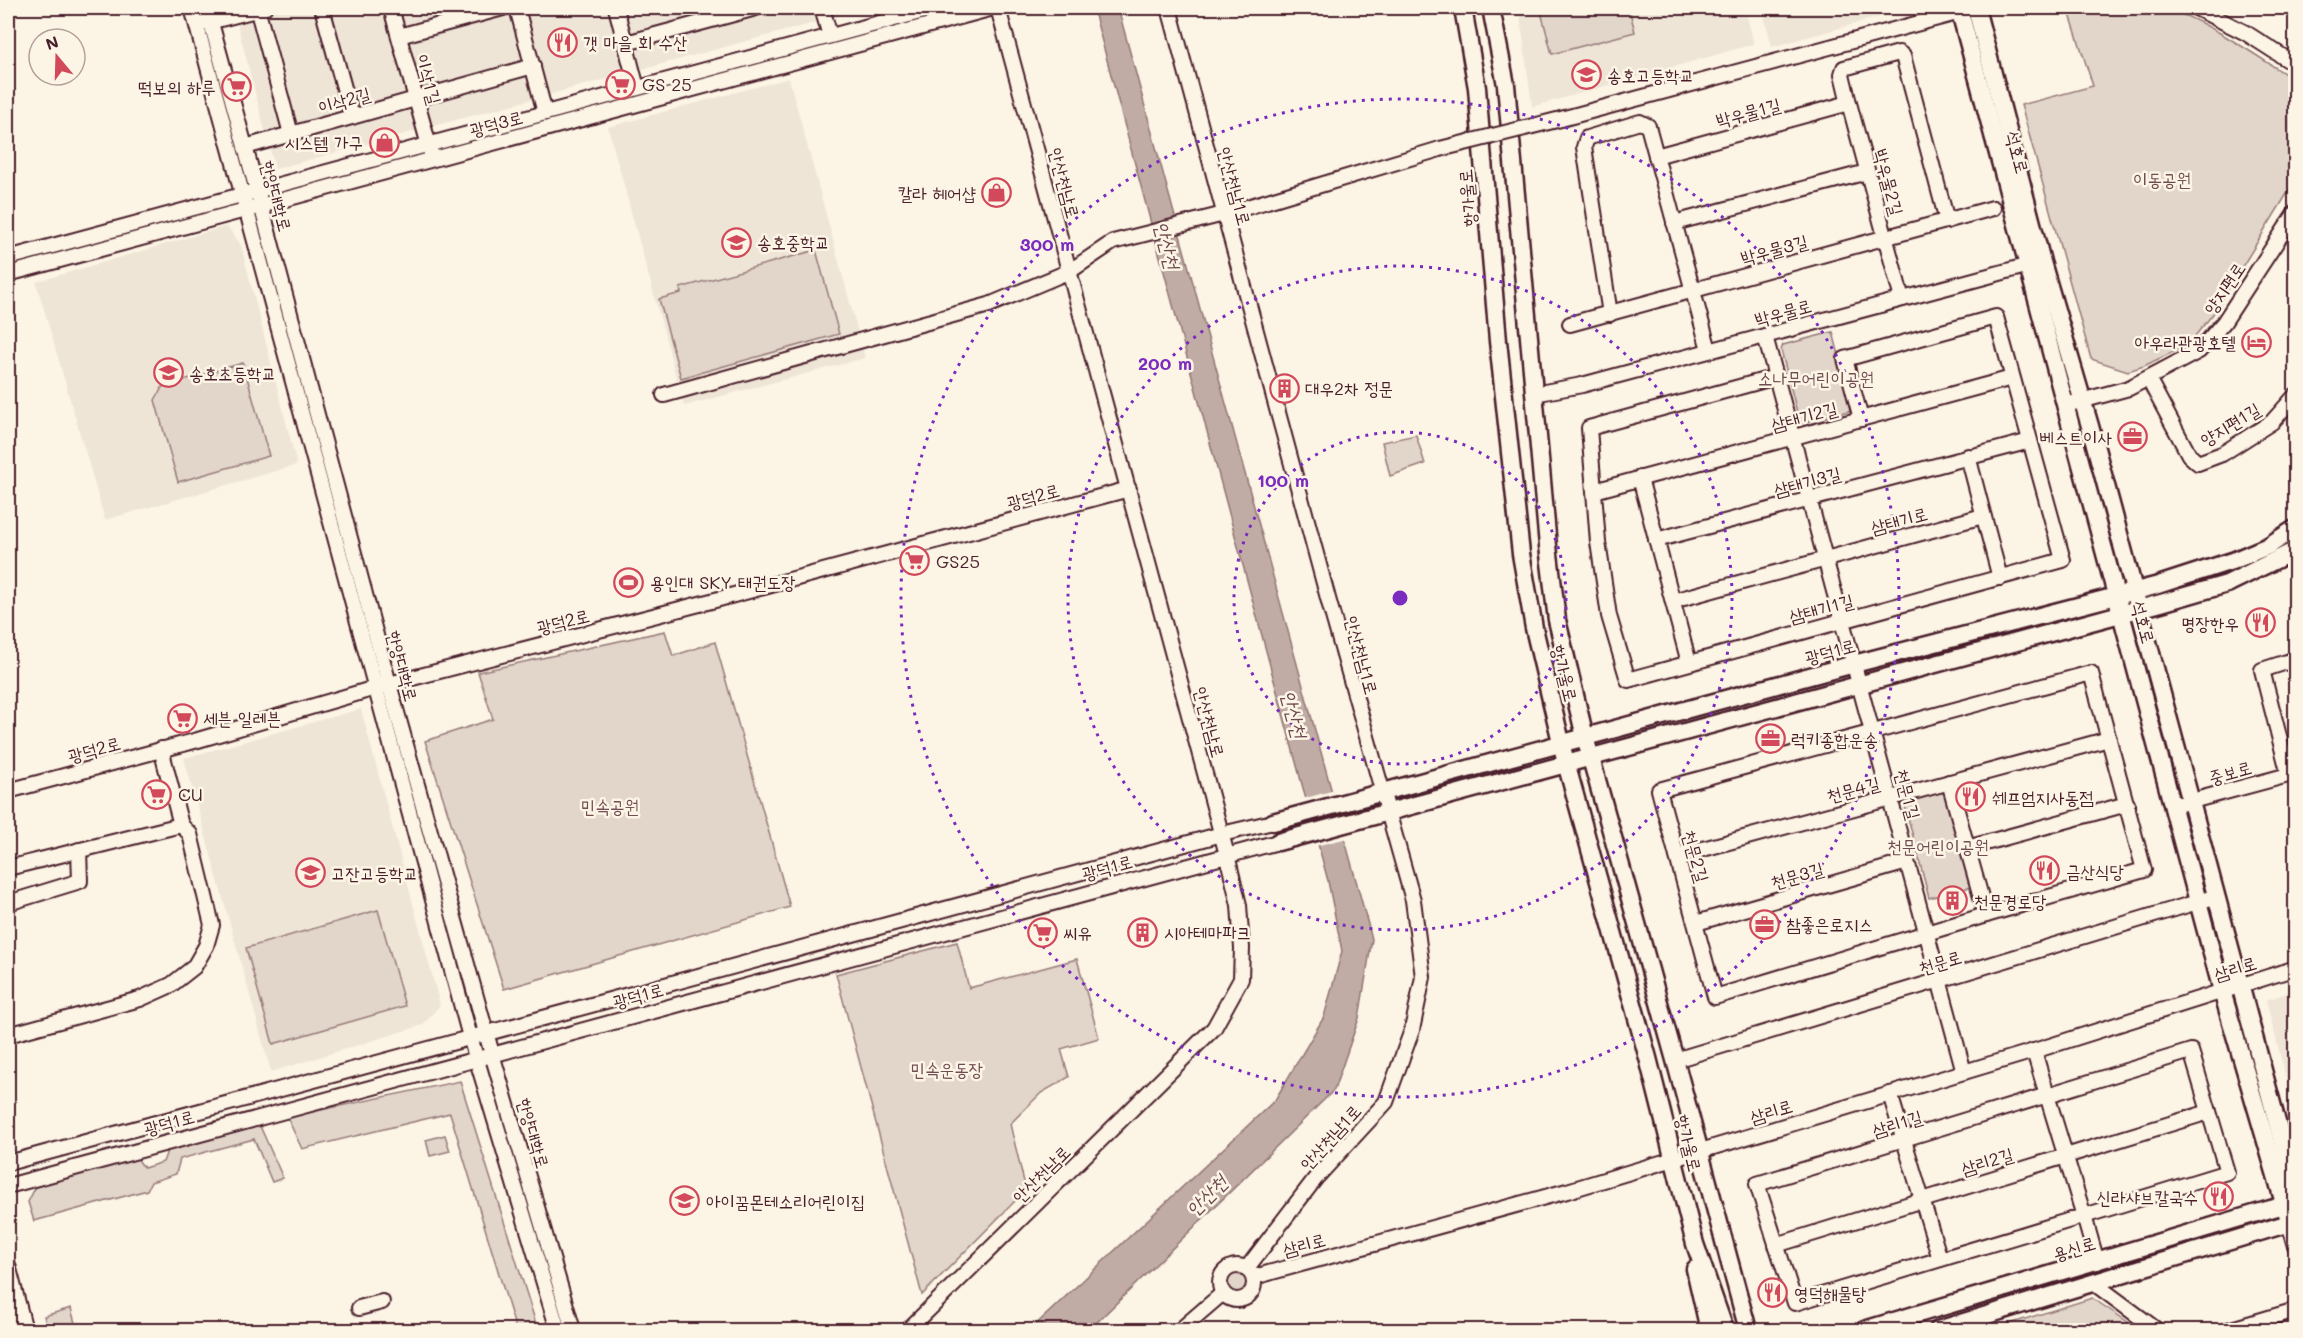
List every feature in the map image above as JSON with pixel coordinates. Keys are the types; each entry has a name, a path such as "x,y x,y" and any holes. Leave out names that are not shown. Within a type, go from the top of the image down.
{"main road":[{"name":"항가울로","path":"1463,8 1477,88 1498,341 1521,554 1534,628 1566,763 1695,1244 1725,1330"},
{"name":"항가울로","path":"1491,8 1506,86 1557,620 1585,737 1676,1060 1748,1330"},
{"name":"석호로","path":"1976,8 2034,263"},
{"name":"석호로","path":"1956,11 2034,263 2074,403 2134,591 2182,804 2198,901 2222,991 2291,1200"},
{"name":"석호로","path":"2074,403 2121,613 2214,897 2240,986 2291,1200 2295,1244"},
{"name":"광덕1로","path":"1273,822 1562,742 2134,591 2235,560 2268,546 2295,528"},
{"path":"1278,842 1860,686 2227,584 2295,550"},
{"name":"용신로","path":"1864,1330 2097,1262 2291,1200"},
{"path":"1938,1330 2095,1284 2292,1222"},
{"path":"1695,1244 1696,1279 1709,1330"}],"street":[{"name":"한양대학로","path":"192,8 204,18 245,147 470,1037 558,1330"},
{"path":"204,18 260,8 291,134"},
{"path":"322,8 352,117"},
{"name":"이삭1길","path":"391,8 427,145 433,159"},
{"path":"399,36 503,8"},
{"path":"517,8 545,113"},
{"path":"616,8 637,88"},
{"path":"626,43 756,8"},
{"path":"822,8 830,36"},
{"name":"광덕3로","path":"8,258 935,8"},
{"name":"광덕3로","path":"8,274 993,8"},
{"name":"안산천남로","path":"908,1330 1214,1028 1241,979 1242,948 1239,905 1227,855 998,8"},
{"name":"안산천남1로","path":"1169,8 1357,704 1375,793 1413,900 1423,976 1412,1029 1386,1102 1315,1179 1250,1273"},
{"path":"2196,8 2246,33 2295,64"},
{"path":"664,395 989,305 1070,271 1113,242 1224,214 1440,150 1956,11"},
{"name":"한양대학로","path":"204,18 242,195 382,686 487,1033 573,1330"},
{"name":"박우물2길","path":"1902,298 1849,103 1842,74 1844,68 1899,53 1903,56 1947,221"},
{"name":"이삭2길","path":"245,147 533,66"},
{"name":"박우물1길","path":"1656,156 1849,103"},
{"path":"1610,314 1584,147 1587,138 1640,122 1648,126 1709,350"},
{"path":"1674,224 1867,172"},
{"name":"박우물3길","path":"1570,324 1993,208"},
{"name":"양지편로","path":"2074,403 2149,380 2199,351 2224,322 2295,212"},
{"name":"박우물로","path":"1534,394 1582,385 2034,263"},
{"name":"삼태기1길","path":"1776,377 1588,428 1598,542 1609,616 1628,680 2063,560 1996,317 1845,359 1861,419"},
{"path":"1765,336 1860,686"},
{"name":"삼태기2길","path":"1594,491 2012,378"},
{"name":"양지편1길","path":"2149,380 2189,455 2198,463 2222,454 2272,422 2295,395"},
{"name":"삼태기3길","path":"1656,540 2030,441"},
{"path":"1968,456 2000,578"},
{"path":"1640,478 1689,663"},
{"name":"광덕2로","path":"8,791 382,686 719,599 1129,489"},
{"name":"삼태기로","path":"1673,601 1983,516"},
{"path":"2292,774 2262,670 2295,659"},
{"name":"천문2길","path":"2091,673 2144,870 1715,997 1659,790 1873,733 2091,673"},
{"name":"천문1길","path":"1860,686 1964,1072"},
{"name":"천문4길","path":"1677,856 2109,739"},
{"path":"8,1035 140,999 171,985 194,967 206,946 212,925 190,834 181,825 161,749"},
{"name":"중보로","path":"2182,804 2292,774"},
{"path":"1949,782 1986,915"},
{"path":"1967,848 2127,804"},
{"name":"광덕1로","path":"8,1163 1221,834 1273,822"},
{"path":"8,868 181,825"},
{"name":"광덕1로","path":"8,1186 1278,842"},
{"path":"8,903 80,881 79,850"},
{"name":"천문3길","path":"1696,923 1907,862"},
{"name":"천문로","path":"1676,1060 2214,897"},
{"name":"삼리로","path":"1250,1273 1567,1191 2034,1051 2295,968"},
{"path":"2034,1051 2097,1262"},
{"name":"삼리1길","path":"2190,1051 2227,1172 1795,1303 1757,1184 2047,1095 2190,1051"},
{"path":"1890,1094 1940,1259"},
{"name":"삼리2길","path":"1776,1245 2209,1112"},
{"path":"8,1265 25,1330"},
{"path":"1233,1266 1250,1273 1254,1289 1247,1298 1237,1300 1223,1293 1220,1282 1224,1272 1233,1266"},
{"path":"2095,1284 2157,1330"},
{"path":"1180,1330 1223,1293"},
{"path":"359,1308 382,1302"},
{"path":"2228,1330 2295,1310"},
{"path":"9,1330 21,1315"}],"shaded area":[{"path":"233,8 869,8 275,169"},
{"name":"송호고등학교","path":"1519,8 1745,8 1754,44 1532,107"},
{"path":"1762,8 1912,8 1772,47"},
{"name":"송호중학교","path":"789,78 865,358 684,406 608,127"},
{"name":"송호초등학교","path":"227,226 241,245 297,465 105,520 36,282"},
{"name":"고잔고등학교","path":"361,709 440,1005 423,1025 271,1072 184,758"},
{"path":"2296,990 2295,1113 2266,1000"}],"green space":[{"path":"1540,8 1629,8 1635,32 1552,54"},
{"name":"이동공원","path":"2068,8 2164,8 2214,30 2295,80 2295,181 2213,314 2195,336 2175,351 2128,371 2091,359 2021,105 2093,86"},
{"path":"816,250 839,334 681,378 659,299 681,293 680,288"},
{"name":"소나무어린이공원","path":"1833,332 1852,406 1849,411 1803,423 1799,420 1781,350 1783,345"},
{"path":"243,363 269,456 178,482 155,400 163,386"},
{"path":"1416,435 1425,464 1390,476 1382,442"},
{"name":"민속공원","path":"665,631 673,656 715,642 790,907 504,989 425,741 493,719 478,672"},
{"name":"천문어린이공원","path":"1941,792 1946,795 1971,887 1929,898 1905,806 1908,801"},
{"path":"378,910 405,1006 273,1044 246,948"},
{"name":"민속운동장","path":"957,942 969,988 1077,959 1099,1038 1061,1049 1069,1077 1041,1093 1010,1124 1026,1190 922,1295 836,974"},
{"path":"460,1081 538,1330 516,1330 450,1113 302,1149 287,1117"},
{"path":"260,1126 283,1178 272,1182 254,1139 180,1159 176,1174 151,1182 147,1190 34,1221 28,1202 36,1186 137,1158 144,1168 163,1162 167,1151"},
{"path":"445,1135 450,1151 430,1156 426,1140"},
{"path":"1237,1272 1245,1275 1248,1283 1245,1291 1237,1294 1229,1291 1226,1283 1229,1275"},
{"path":"2092,1298 2140,1330 1990,1330"},
{"path":"71,1308 76,1327 65,1330 48,1330 44,1316"}],"water":[{"name":"안산천","path":"1093,8 1118,8 1372,939 1359,1018 1334,1090 1089,1330 1030,1330 1275,1100 1324,1017 1342,951 1328,881"}],"pier":[{"path":"1335,790 1348,838 1315,846 1302,799"}],"place":[{"name":"갯 마을 회 수산","path":"562,42"},
{"name":"송호고등학교","path":"1586,75"},
{"name":"GS 25","path":"621,84"},
{"name":"떡보의 하루","path":"237,87"},
{"name":"시스템 가구","path":"384,142"},
{"name":"칼라 헤어샵","path":"997,193"},
{"name":"송호중학교","path":"736,242"},
{"name":"아우라관광호텔","path":"2257,342"},
{"name":"송호초등학교","path":"168,373"},
{"name":"대우2차 정문","path":"1284,388"},
{"name":"베스트이사","path":"2133,437"},
{"name":"GS25","path":"915,561"},
{"name":"용인대 SKY 태권도장","path":"629,582"},
{"name":"명장한우","path":"2260,623"},
{"name":"세븐 일레븐","path":"182,718"},
{"name":"럭키종합운송","path":"1770,739"},
{"name":"CU","path":"157,794"},
{"name":"쉐프엄지사동점","path":"1971,797"},
{"name":"금산식당","path":"2045,871"},
{"name":"고잔고등학교","path":"310,873"},
{"name":"천문경로당","path":"1953,901"},
{"name":"참좋은로지스","path":"1765,924"},
{"name":"씨유","path":"1042,932"},
{"name":"시아테마파크","path":"1143,932"},
{"name":"신라샤브칼국수","path":"2219,1197"},
{"name":"아이꿈몬테소리어린이집","path":"685,1201"},
{"name":"영덕해물탕","path":"1773,1293"}]}
